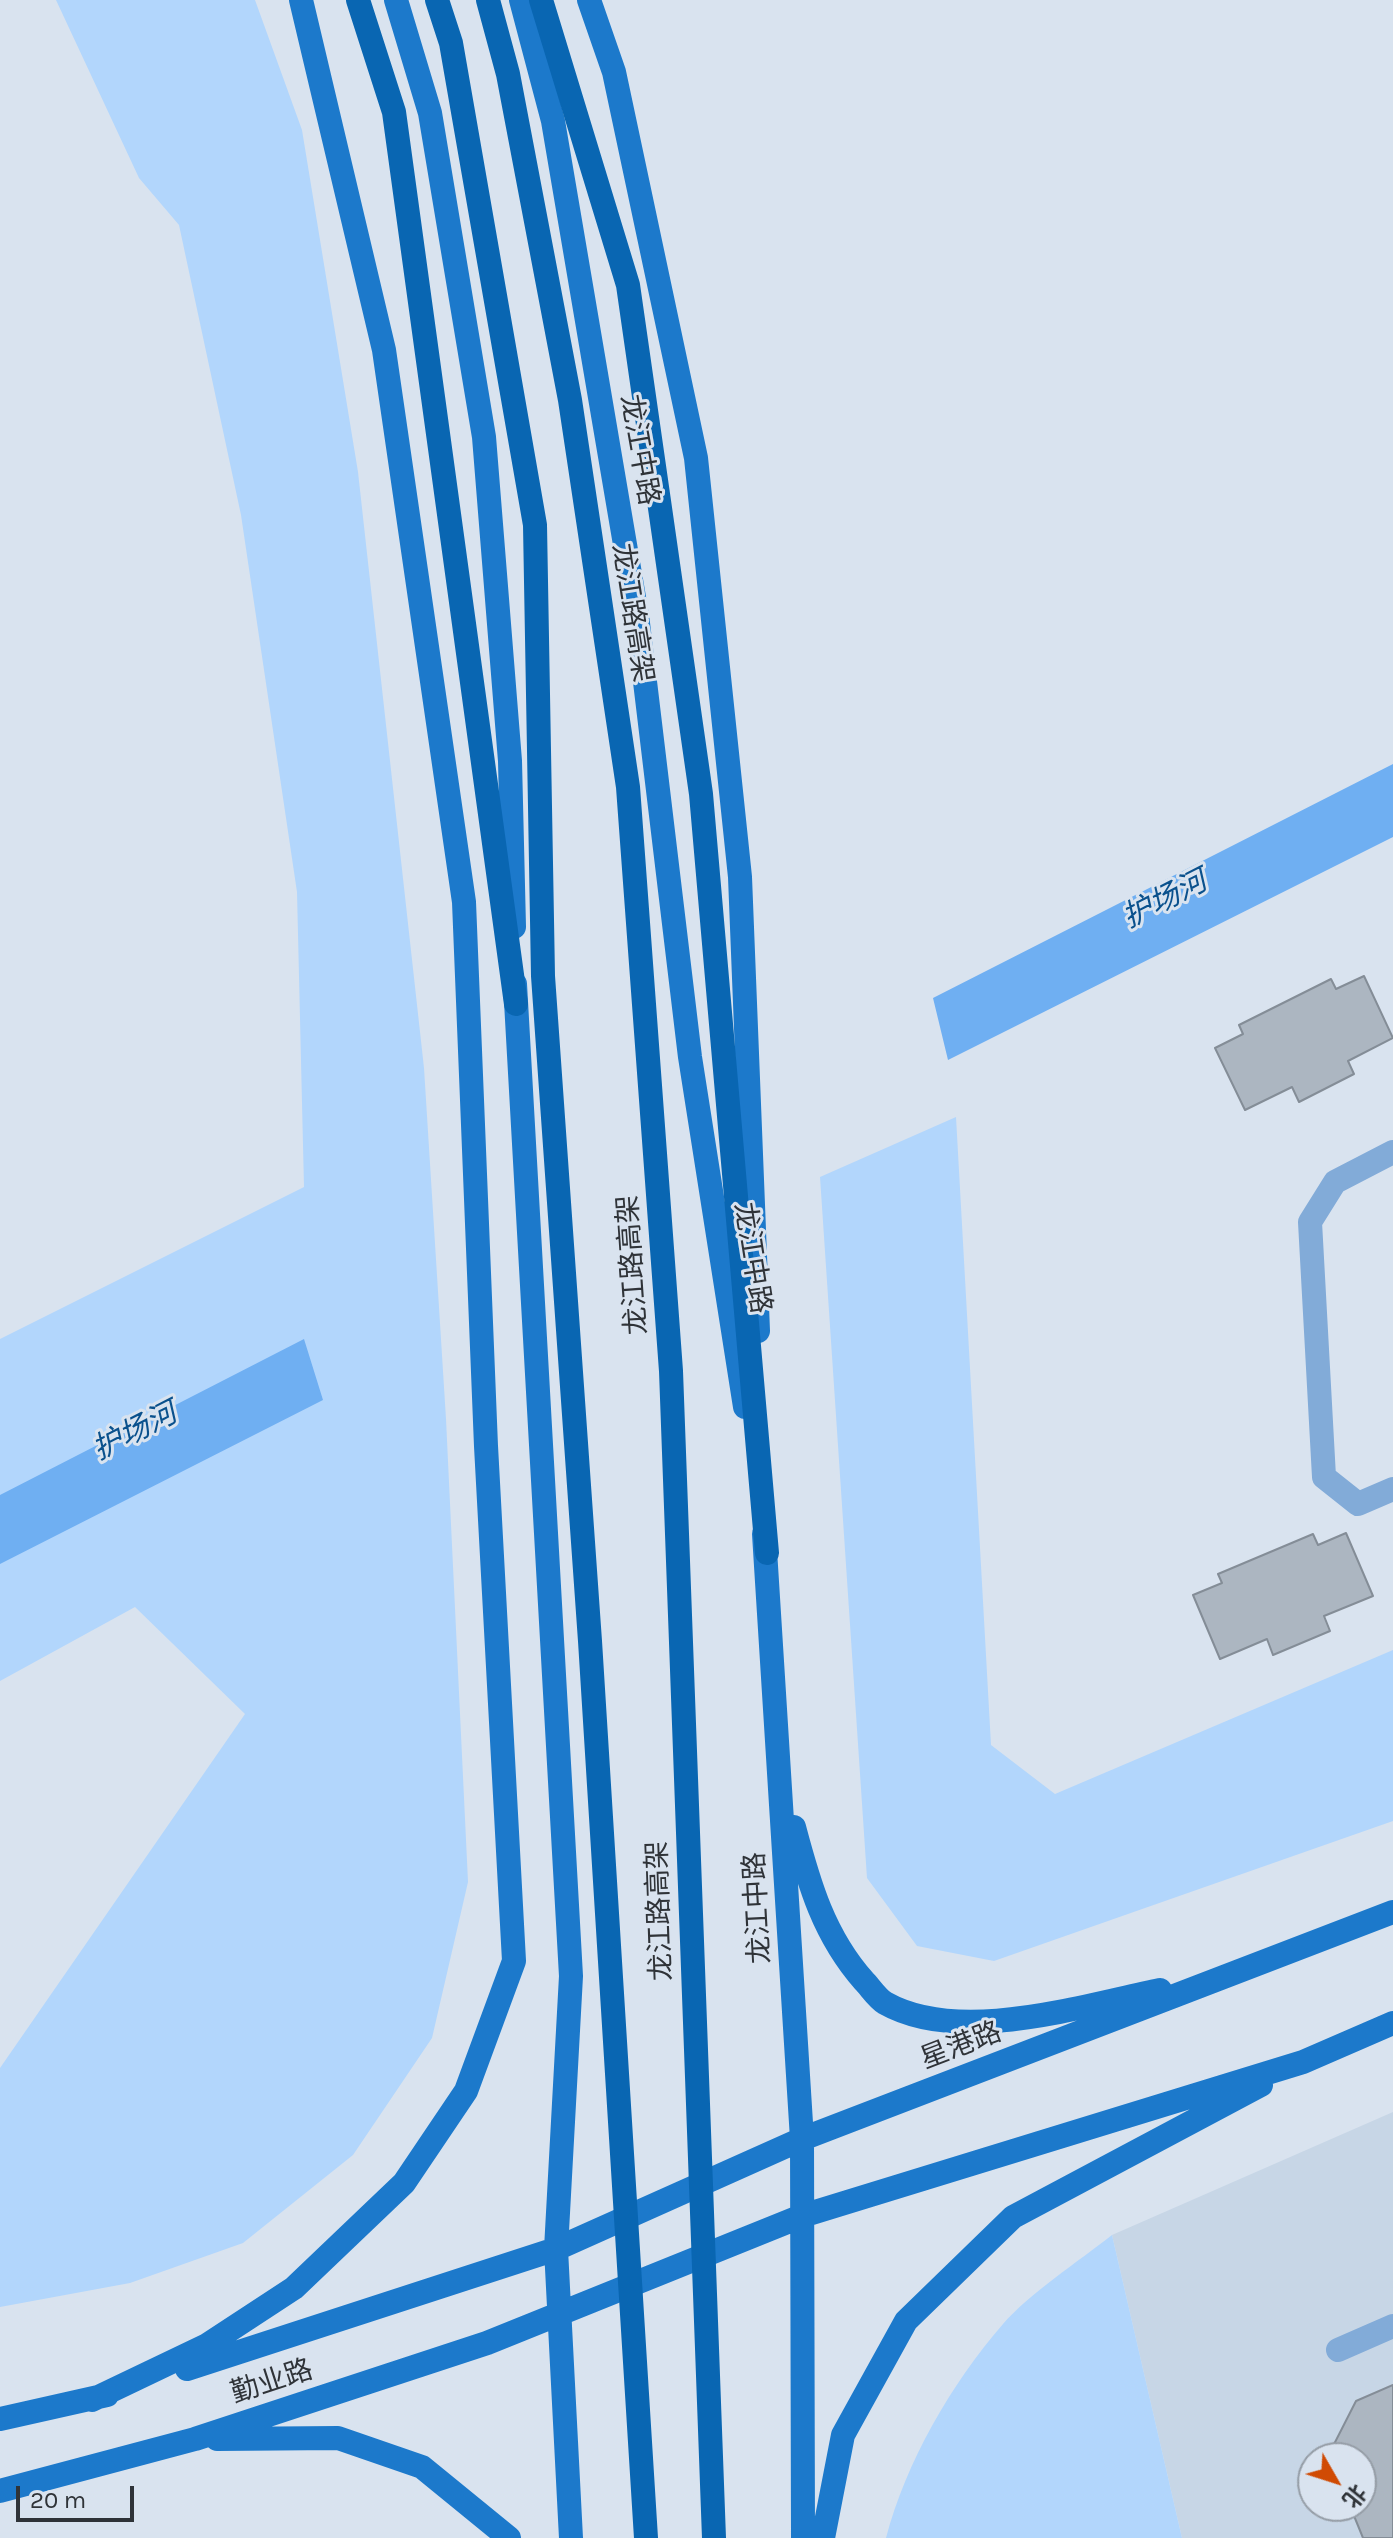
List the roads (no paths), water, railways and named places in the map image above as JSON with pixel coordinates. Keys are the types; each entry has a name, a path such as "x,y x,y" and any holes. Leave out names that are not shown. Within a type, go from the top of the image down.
{"highway":[{"path":"358,0 394,112 516,1004"},
{"name":"龙江路高架","path":"437,0 451,43 535,525 543,976 590,1641 646,2538"},
{"name":"龙江路高架","path":"488,0 508,74 570,400 628,787 671,1371 714,2538"},
{"path":"541,0 628,285 701,794 767,1553"}],"main road":[{"path":"92,2400 207,2345 294,2288 404,2183 466,2091 514,1961 486,1446 464,902 384,350 301,0"},
{"path":"396,0 430,113 484,437 510,761 516,1004 571,1976 556,2249 571,2538"},
{"name":"龙江中路","path":"521,0 553,121 637,615 690,1057 767,1553 802,2139 803,2538"},
{"path":"589,0 614,72 696,458 740,877 767,1553"},
{"path":"781,1779 812,1896 841,1955 883,2002 941,2021 1019,2020 1237,1973"},
{"name":"星港路","path":"556,2249 802,2139 1393,1912"},
{"path":"823,2538 843,2435 906,2321 1013,2217 1303,2062 1393,2023"},
{"path":"559,2316 802,2216 1303,2062"},
{"name":"勤业路","path":"0,2419 92,2400 556,2249"},
{"name":"勤业路","path":"0,2491 195,2439 487,2343 559,2316"},
{"path":"195,2439 338,2438 422,2467 509,2538"}],"lane":[{"path":"1393,1152 1335,1182 1310,1222 1324,1477 1358,1504 1393,1489"},
{"path":"1338,2350 1393,2326"}],"water":[{"name":"护场河","path":"1393,764 1393,837 948,1060 933,998"},
{"name":"护场河","path":"304,1339 323,1400 0,1564 0,1495"}]}
